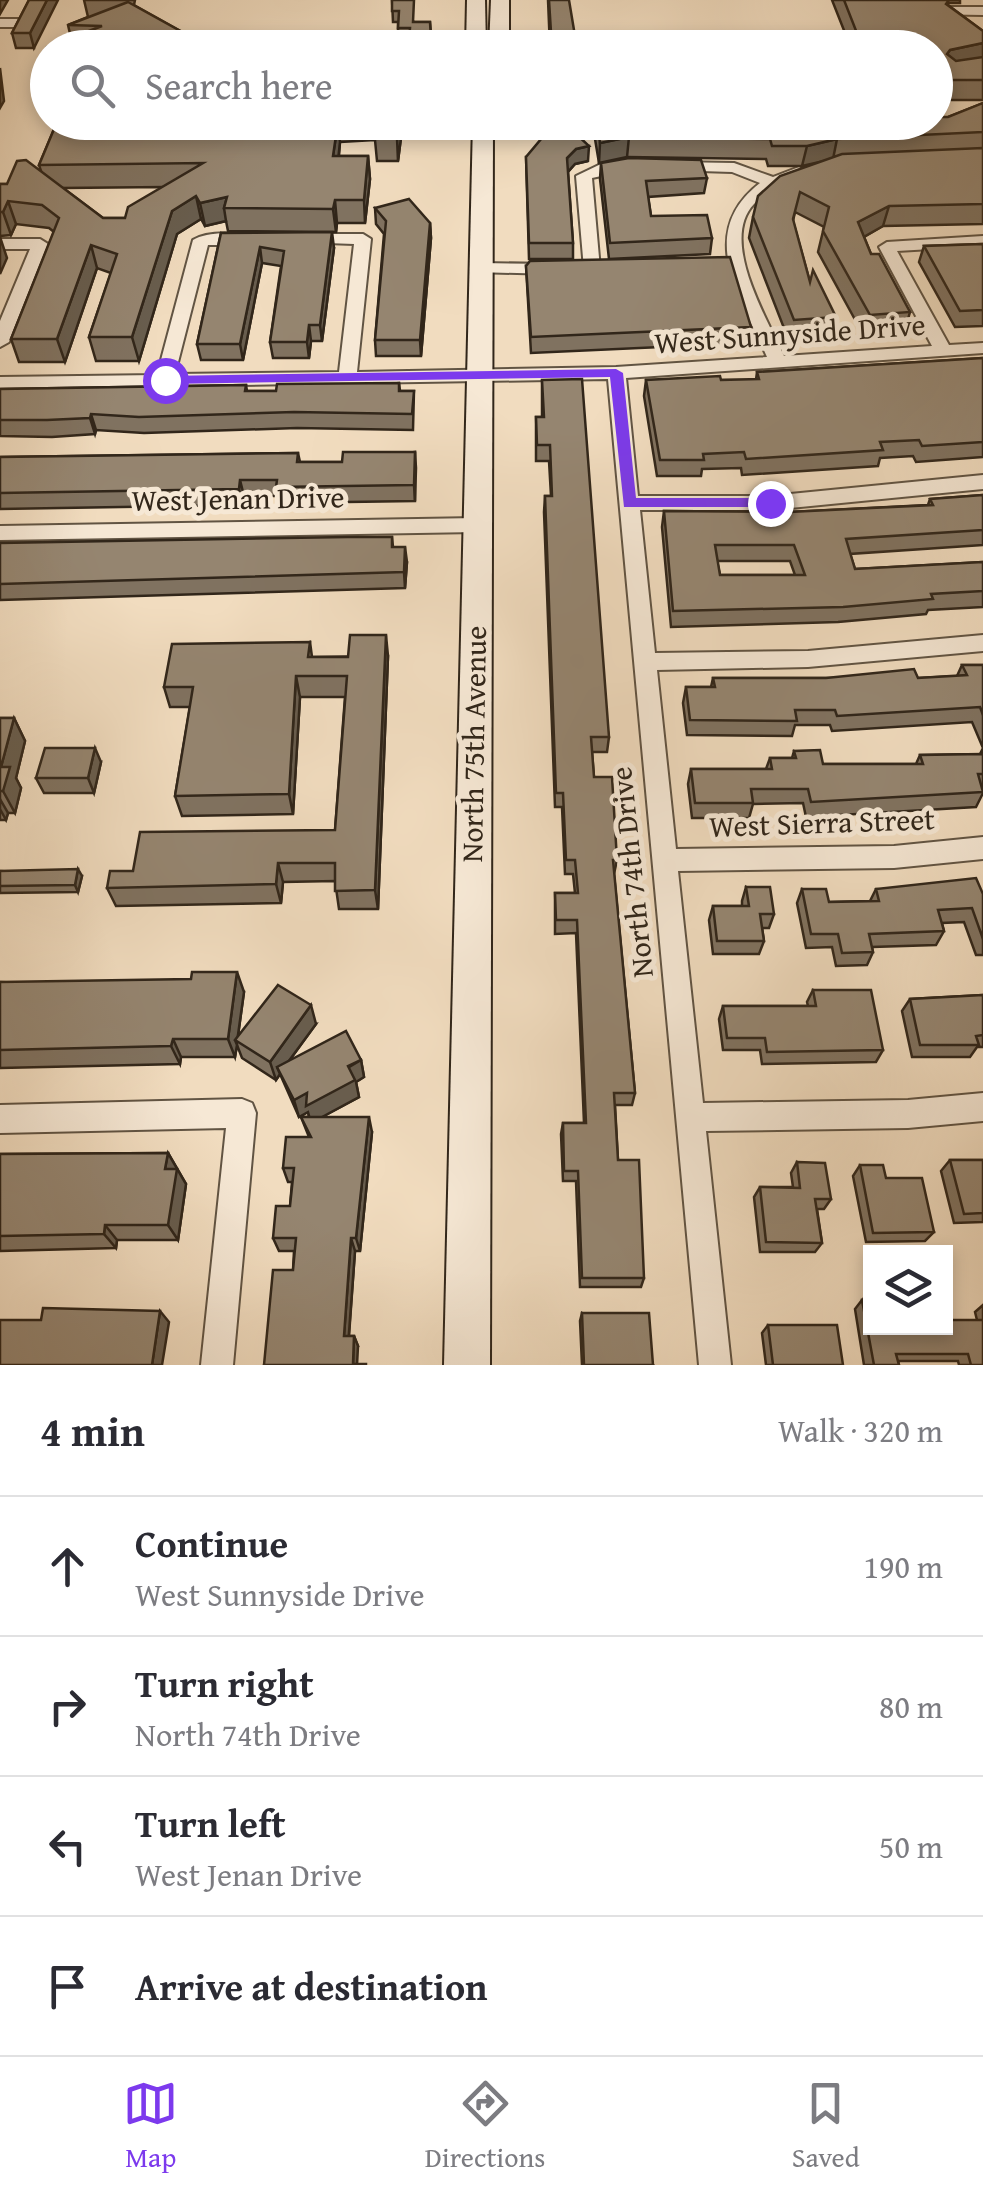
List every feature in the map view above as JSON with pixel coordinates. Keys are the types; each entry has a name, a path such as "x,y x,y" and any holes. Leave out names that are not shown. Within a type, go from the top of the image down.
{"main road":[{"path":"476,0 476,30"},
{"path":"499,30 500,0"},
{"name":"North 75th Avenue","path":"467,1365 482,140"}],"street":[{"path":"903,11 982,5"},
{"path":"0,24 18,23"},
{"path":"592,269 583,180 587,172 610,168 720,167 750,172 772,182"},
{"path":"778,363 728,262 733,221 746,200 772,182 820,168"},
{"path":"165,380 200,240 364,239 347,376"},
{"path":"943,351 887,247 983,242"},
{"path":"0,244 40,244 0,342"},
{"path":"480,268 618,268"},
{"name":"West Sunnyside Drive","path":"0,383 616,373 983,348"},
{"name":"North 74th Drive","path":"616,373 715,1365"},
{"path":"630,503 770,503 983,482"},
{"name":"West Jenan Drive","path":"0,533 477,525"},
{"path":"645,662 808,659 983,643"},
{"name":"West Sierra Street","path":"663,860 894,857 983,848"},
{"path":"690,1117 908,1114 983,1107"},
{"path":"0,1119 242,1114 218,1365"}],"building":[{"path":"29,0 47,0 30,33 12,33"},
{"path":"392,0 414,0 413,22 430,22 430,30 398,28 399,11 392,11"},
{"path":"549,0 569,0 574,30 551,30"},
{"path":"844,0 949,0 946,4 983,31 983,43 953,49 953,30 856,30"},
{"path":"128,2 179,30 92,30 102,26 68,25"},
{"path":"983,57 983,80 953,80 953,59"},
{"path":"983,103 983,132 953,133 953,115"},
{"path":"49,140 335,140 333,156 368,156 364,200 335,200 333,209 224,208 227,197 200,203 196,196 172,211 132,337 89,337 117,254 91,245 57,339 11,339 59,218 42,205 8,201 0,212 0,184 7,184 17,161 26,160 103,218 125,218 128,207 203,163 39,165"},
{"path":"540,140 583,140 589,146 576,149 567,158 573,243 529,243 526,157"},
{"path":"770,140 833,140 807,146 772,146"},
{"path":"983,148 983,204 889,206 858,222 871,254 879,254 910,312 870,315 823,231 829,207 800,192 793,219 810,282 813,270 836,317 794,320 753,217 758,196 780,176 842,154"},
{"path":"629,158 701,160 707,178 646,181 651,216 707,215 712,238 610,243 601,163"},
{"path":"409,199 430,223 420,340 375,340 386,221 375,208"},
{"path":"332,232 320,325 309,325 307,342 270,342 284,251 260,247 240,344 197,344 221,233"},
{"path":"983,244 983,310 960,311 924,246"},
{"path":"730,257 751,327 531,337 526,266 530,261"},
{"path":"983,358 983,442 922,446 919,440 880,442 883,450 746,459 744,452 703,454 704,460 660,460 646,380 720,376 721,380 759,379 757,372"},
{"path":"582,379 609,737 591,737 594,777 612,777 617,860 613,860 635,1093 614,1093 618,1160 639,1160 644,1278 582,1278 578,1171 564,1171 563,1123 586,1123 577,920 556,920 555,893 578,893 575,860 566,860 563,793 556,793 545,496 552,496 550,445 537,445 536,417 544,417 542,380"},
{"path":"399,383 399,391 414,391 412,414 91,414 90,418 0,420 0,389 246,385 245,391 276,391 277,384"},
{"path":"343,452 415,452 414,485 276,487 277,480 240,480 239,489 0,493 0,457 298,453 297,462 342,462"},
{"path":"983,495 983,530 846,539 855,569 983,562 983,591 843,607 673,611 664,511 789,512 933,505 930,499","holes":["715,545 794,545 805,575 720,575"]},
{"path":"392,537 392,547 405,547 404,572 0,584 0,543"},
{"path":"350,635 386,635 375,890 335,891 335,863 278,863 276,884 107,888 110,871 133,871 140,832 335,830 347,676 296,676 289,794 175,796 193,687 164,687 172,644 310,642 308,657 348,657"},
{"path":"962,665 983,665 983,715 980,707 837,716 835,710 795,710 797,721 690,720 686,687 715,687 713,678 826,678 914,669 918,678 967,675"},
{"path":"0,718 14,718 1,767 10,767 3,791 0,791"},
{"path":"45,748 95,748 88,778 36,778"},
{"path":"820,750 823,764 923,764 920,755 983,754 983,774 978,774 983,792 811,802 808,789 751,789 753,803 695,803 691,769 772,769 770,758 796,758 794,751"},
{"path":"78,869 75,885 0,886 0,871"},
{"path":"976,878 983,894 983,939 972,908 938,910 944,931 869,934 873,952 842,953 838,934 811,934 802,889 826,889 829,902 879,901 876,889"},
{"path":"746,887 770,887 774,914 760,914 764,941 717,941 713,906 749,906"},
{"path":"192,972 237,972 228,1039 173,1039 171,1046 0,1050 0,982 191,979"},
{"path":"278,985 311,1005 270,1062 235,1040"},
{"path":"813,990 871,990 883,1050 767,1052 765,1038 727,1038 723,1006 816,1006"},
{"path":"983,995 983,1035 976,1036 979,1045 920,1045 910,999"},
{"path":"346,1031 361,1060 348,1066 355,1080 306,1106 307,1093 294,1100 277,1067"},
{"path":"301,1117 369,1117 356,1238 351,1238 344,1336 354,1336 353,1364 366,1365 264,1365 273,1270 293,1270 296,1238 273,1238 276,1206 290,1206 294,1168 283,1168 286,1137 311,1137"},
{"path":"168,1153 165,1169 177,1169 168,1225 105,1225 104,1234 0,1236 0,1154"},
{"path":"950,1160 983,1160 983,1213 964,1214"},
{"path":"797,1162 825,1163 831,1199 815,1199 822,1243 766,1242 760,1187 800,1188"},
{"path":"860,1165 883,1165 886,1178 922,1178 934,1232 873,1233"},
{"path":"43,1308 160,1311 152,1365 0,1365 0,1320 41,1320"},
{"path":"582,1313 649,1313 653,1365 584,1365"},
{"path":"953,1320 983,1320 983,1365 971,1365 968,1354 896,1354 899,1365 874,1365 868,1335 953,1335"},
{"path":"768,1325 837,1325 843,1365 773,1365"}],"route":[{"path":"165,380 616,373 630,503 770,503"}]}
